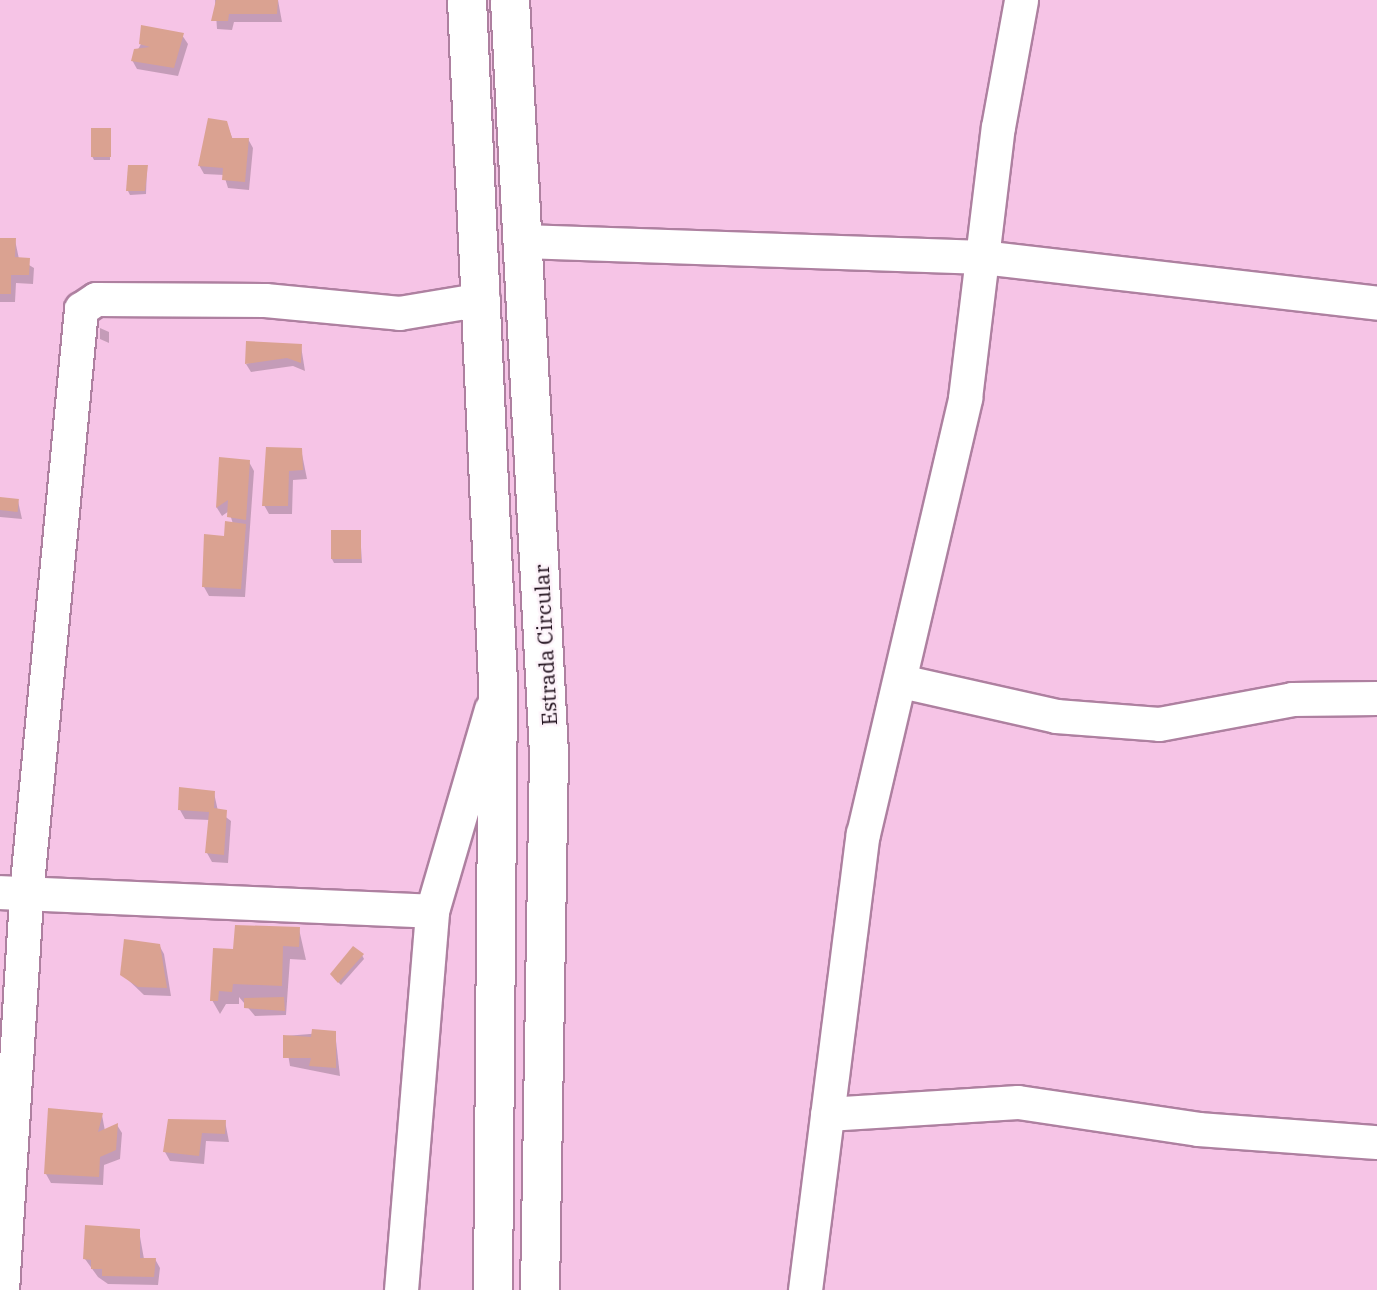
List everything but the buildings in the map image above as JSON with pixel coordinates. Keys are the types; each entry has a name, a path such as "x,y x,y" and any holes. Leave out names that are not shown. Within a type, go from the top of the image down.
{"main road":[{"path":"467,0 483,299 498,683 493,1290"},
{"name":"Estrada Circular","path":"510,0 525,242 550,754 540,1290"}],"street":[{"path":"805,1290 863,834 901,681 965,398 982,257 1021,0"},
{"path":"525,242 982,257 1377,303"},
{"path":"2,1290 13,893 81,309 96,299 265,300 399,313 483,299"},
{"path":"901,681 1056,716 1159,724 1292,699 1377,698"},
{"path":"401,1290 432,911 498,683"},
{"path":"13,893 432,911"},
{"path":"827,1114 1018,1102 1158,1125 1377,1142"}]}
